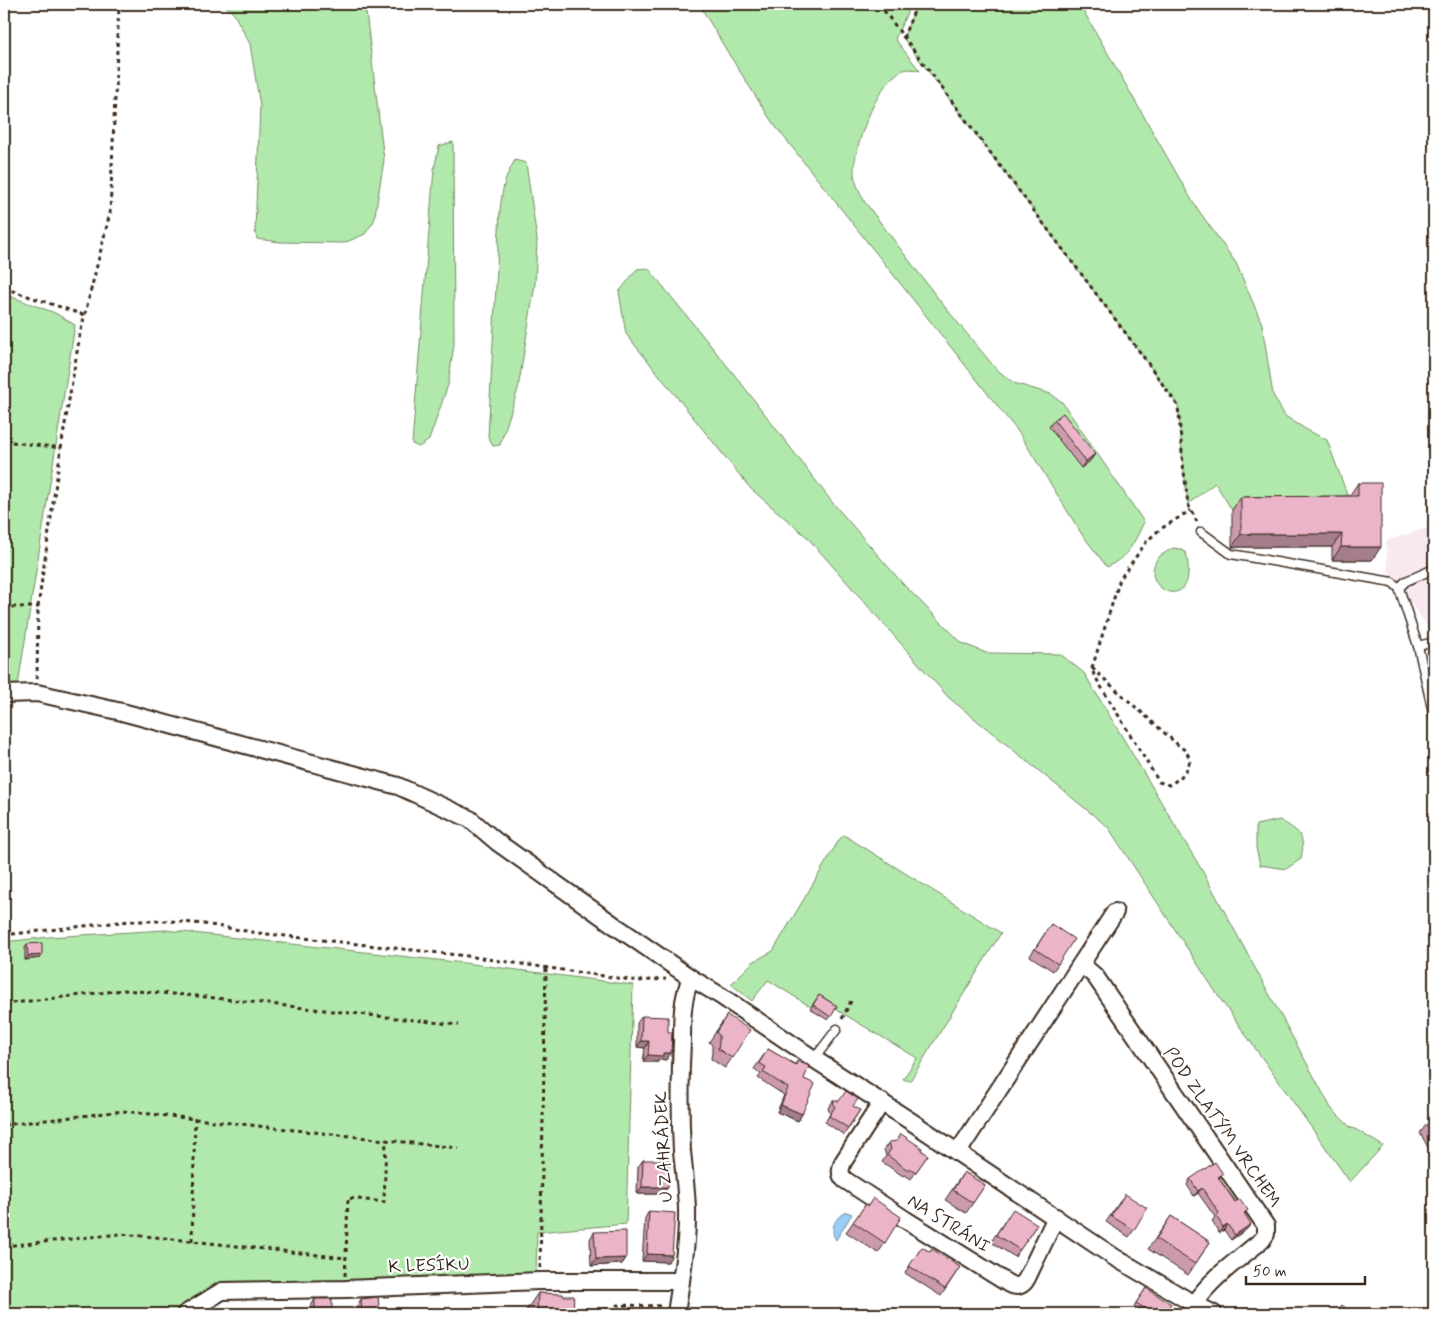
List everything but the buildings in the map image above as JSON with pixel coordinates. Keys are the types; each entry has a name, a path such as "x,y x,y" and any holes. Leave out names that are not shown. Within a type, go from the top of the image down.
{"street":[{"path":"4,694 37,693 122,712 398,786 470,819 497,842 687,975 958,1152 1114,1257 1214,1314"},
{"path":"958,1152 1115,912"},
{"name":"POD ZLATÝM VRCHEM","path":"1081,964 1095,976 1266,1226 1266,1234 1262,1240 1207,1287 1194,1304"},
{"name":"U ZAHRÁDEK","path":"677,1310 685,1250 687,1209 682,1151 680,1071 687,975"},
{"name":"NA STRÁNI","path":"882,1102 843,1162 840,1172 845,1180 1009,1284 1016,1286 1024,1284 1056,1217"},
{"name":"K LESÍKU","path":"185,1314 222,1291 346,1289 540,1281 681,1281"}],"lane":[{"path":"1201,532 1231,554 1392,582 1399,588 1418,646 1434,717"},
{"path":"1399,588 1406,581 1434,569"},
{"path":"1418,646 1434,642"},
{"path":"814,1059 837,1029"}],"path":[{"path":"37,693 38,607 61,448 84,315 110,213 119,4"},
{"path":"879,4 1178,406 1188,504 1201,532"},
{"path":"903,38 917,4"},
{"path":"4,288 84,315"},
{"path":"4,441 61,448"},
{"path":"1092,668 1186,751 1190,759 1188,769 1179,780 1170,785 1159,782 1094,675 1092,668 1120,579 1147,541 1159,530 1191,510"},
{"path":"4,607 38,607"},
{"path":"4,935 129,921 170,921 204,924 258,933 467,956 638,981 668,979 687,975"},
{"path":"540,1281 546,968"},
{"path":"4,1004 124,990 197,996 459,1025"},
{"path":"837,1029 851,1001"},
{"path":"4,1125 123,1111 458,1148"},
{"path":"192,1241 195,1118"},
{"path":"346,1289 344,1279 348,1198 384,1202 386,1139"},
{"path":"4,1246 120,1234 346,1258"},
{"path":"616,1314 617,1305 677,1310"}],"shaded area":[{"path":"1434,526 1434,637 1388,572 1386,541"}],"green space":[{"path":"224,4 365,4 384,160 374,221 365,234 344,243 280,242 257,239 255,231 260,106 250,44 234,14"},
{"path":"699,4 911,4 895,39 920,71 908,69 898,73 888,82 879,95 864,127 855,158 854,169 857,185 864,201 940,301 996,369 1014,383 1051,394 1062,402 1144,522 1134,543 1121,558 1107,567 1081,533 1019,433 772,122"},
{"path":"917,4 1077,4 1083,10 1194,204 1236,263 1262,324 1273,395 1285,416 1327,440 1348,497 1348,510 1232,510 1215,483 1188,504 1178,406 1142,355 903,38"},
{"path":"453,142 454,344 448,385 429,440 419,447 412,444 434,169 439,146"},
{"path":"515,160 526,163 537,239 535,284 518,389 500,445 493,446 488,437 500,211 504,185"},
{"path":"648,268 741,383 832,502 903,584 962,643 986,653 1060,654 1084,673 1203,872 1331,1108 1351,1128 1383,1146 1350,1182 1221,1000 1108,827 948,697 807,537 751,489 626,334 619,292 637,269"},
{"path":"4,294 55,313 75,325 18,685 4,685"},
{"path":"1173,548 1180,549 1186,553 1188,573 1185,585 1178,591 1170,592 1161,588 1155,581 1153,571 1157,559"},
{"path":"1280,820 1296,831 1302,839 1301,859 1286,869 1260,865 1256,848 1256,825"},
{"path":"844,835 1001,933 910,1081 903,1079 917,1058 817,998 811,1007 768,980 752,1001 731,984 753,962 773,951 839,840"},
{"path":"165,930 464,963 633,985 626,1224 537,1232 536,1274 221,1284 173,1314 4,1314 4,942 49,937"}],"water":[{"path":"847,1212 852,1214 836,1240 833,1232 834,1224 839,1216"}]}
